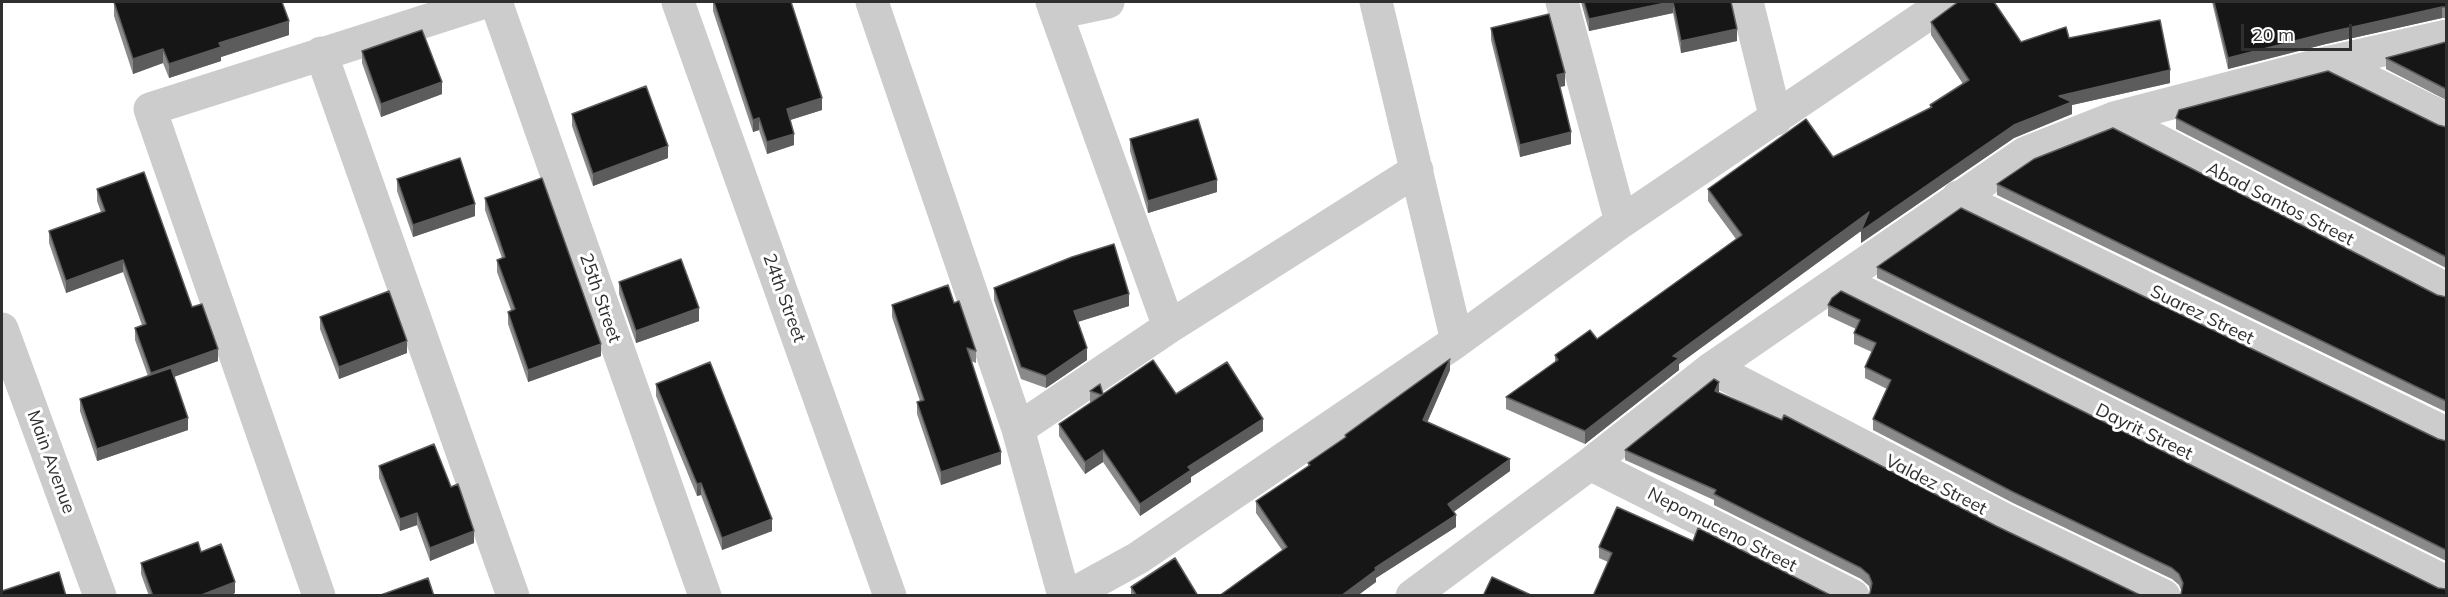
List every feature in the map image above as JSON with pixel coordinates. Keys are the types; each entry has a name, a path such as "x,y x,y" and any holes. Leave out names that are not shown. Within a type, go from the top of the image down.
{"street":[{"path":"319,596 150,109 485,2"},
{"name":"25th Street","path":"496,2 705,596"},
{"name":"24th Street","path":"678,2 890,596"},
{"path":"872,2 1018,429 1064,596"},
{"path":"1108,2 1054,8 1169,327"},
{"path":"1376,2 1457,341"},
{"path":"1562,2 1621,222"},
{"path":"1747,2 1776,119"},
{"path":"1069,596 1138,558 1457,341 1621,222 1946,2"},
{"path":"1412,596 1590,464 1712,368 2025,153 2114,118 2330,62 2446,36"},
{"path":"321,53 513,596"},
{"path":"2330,62 2446,119"},
{"name":"Abad Santos Street","path":"2114,118 2446,289"},
{"path":"1018,429 1169,327 1417,170"},
{"name":"Suarez Street","path":"1958,197 2446,433"},
{"name":"Dayrit Street","path":"1841,281 2446,582"},
{"name":"Main Avenue","path":"2,329 100,596"},
{"name":"Valdez Street","path":"1712,368 2005,520 2164,596"},
{"name":"Nepomuceno Street","path":"1590,464 1853,596"}],"building":[{"path":"114,2 282,2 289,21 219,43 221,47 169,64 163,49 133,59"},
{"path":"714,2 791,2 822,98 787,109 794,134 767,142 759,118 753,120"},
{"path":"1584,2 1670,2 1589,19"},
{"path":"1673,2 1731,2 1737,29 1681,41"},
{"path":"1958,2 1994,2 2021,42 2066,27 2069,38 2160,20 2170,70 2059,96 2072,102 2014,125 1861,231 1869,212 1673,356 1679,358 1585,431 1506,397 1558,360 1555,355 1590,330 1597,339 1742,235 1708,189 1806,119 1833,157 1932,107 1930,105 1969,80 1931,22"},
{"path":"2214,2 2446,2 2446,7 2326,33 2228,58"},
{"path":"1549,14 1565,73 1557,75 1571,132 1520,145 1491,28"},
{"path":"422,30 442,82 381,104 362,51"},
{"path":"2446,42 2446,89 2386,58"},
{"path":"2328,71 2446,127 2446,257 2176,118 2179,110"},
{"path":"646,86 668,146 593,174 572,114"},
{"path":"1198,119 1217,180 1148,201 1130,139"},
{"path":"2113,128 2437,295 2446,297 2446,401 1997,184 2034,159"},
{"path":"460,158 475,204 413,225 397,179"},
{"path":"144,172 192,307 202,304 218,349 151,373 135,328 146,324 123,260 66,281 49,231 105,211 97,189"},
{"path":"542,178 601,344 528,370 508,312 515,309 497,260 505,257 485,198"},
{"path":"1961,208 2446,441 2446,550 1877,267"},
{"path":"1114,244 1129,294 1074,311 1087,348 1046,376 1021,367 994,288 1072,257"},
{"path":"681,259 699,308 636,331 619,282"},
{"path":"948,285 954,303 959,301 976,351 967,348 1001,452 941,472 917,402 924,400 892,305"},
{"path":"389,291 407,341 339,367 320,317"},
{"path":"1841,291 2438,588 2446,589 2446,596 2179,596 2183,583 2179,574 2172,568 2013,492 1873,419 1891,380 1865,367 1876,343 1854,333 1860,320 1828,305 1832,298"},
{"path":"1450,359 1423,420 1510,459 1448,504 1456,515 1375,568 1376,570 1341,596 1219,596 1287,547 1256,501 1310,465 1308,463"},
{"path":"1153,360 1176,394 1227,362 1263,419 1188,467 1191,470 1140,504 1103,450 1085,462 1059,424 1102,395 1090,391 1100,384 1103,394"},
{"path":"710,362 772,519 722,538 701,483 697,484 656,384"},
{"path":"171,368 188,418 97,449 80,399"},
{"path":"1714,379 1719,382 1715,391 1782,420 1784,415 1996,526 2142,596 1868,596 1872,583 1869,575 1861,568 1714,494 1716,490 1625,450"},
{"path":"434,444 451,487 458,484 474,531 430,548 417,513 400,519 379,466"},
{"path":"1617,507 1693,541 1698,528 1832,596 1593,596 1612,553 1599,547"},
{"path":"198,542 201,552 221,544 235,582 199,596 153,596 141,563"},
{"path":"1175,558 1198,596 1137,596 1131,587"},
{"path":"59,572 66,596 2,596 2,591"},
{"path":"1492,577 1533,596 1483,596"},
{"path":"428,578 434,596 378,596"}]}
